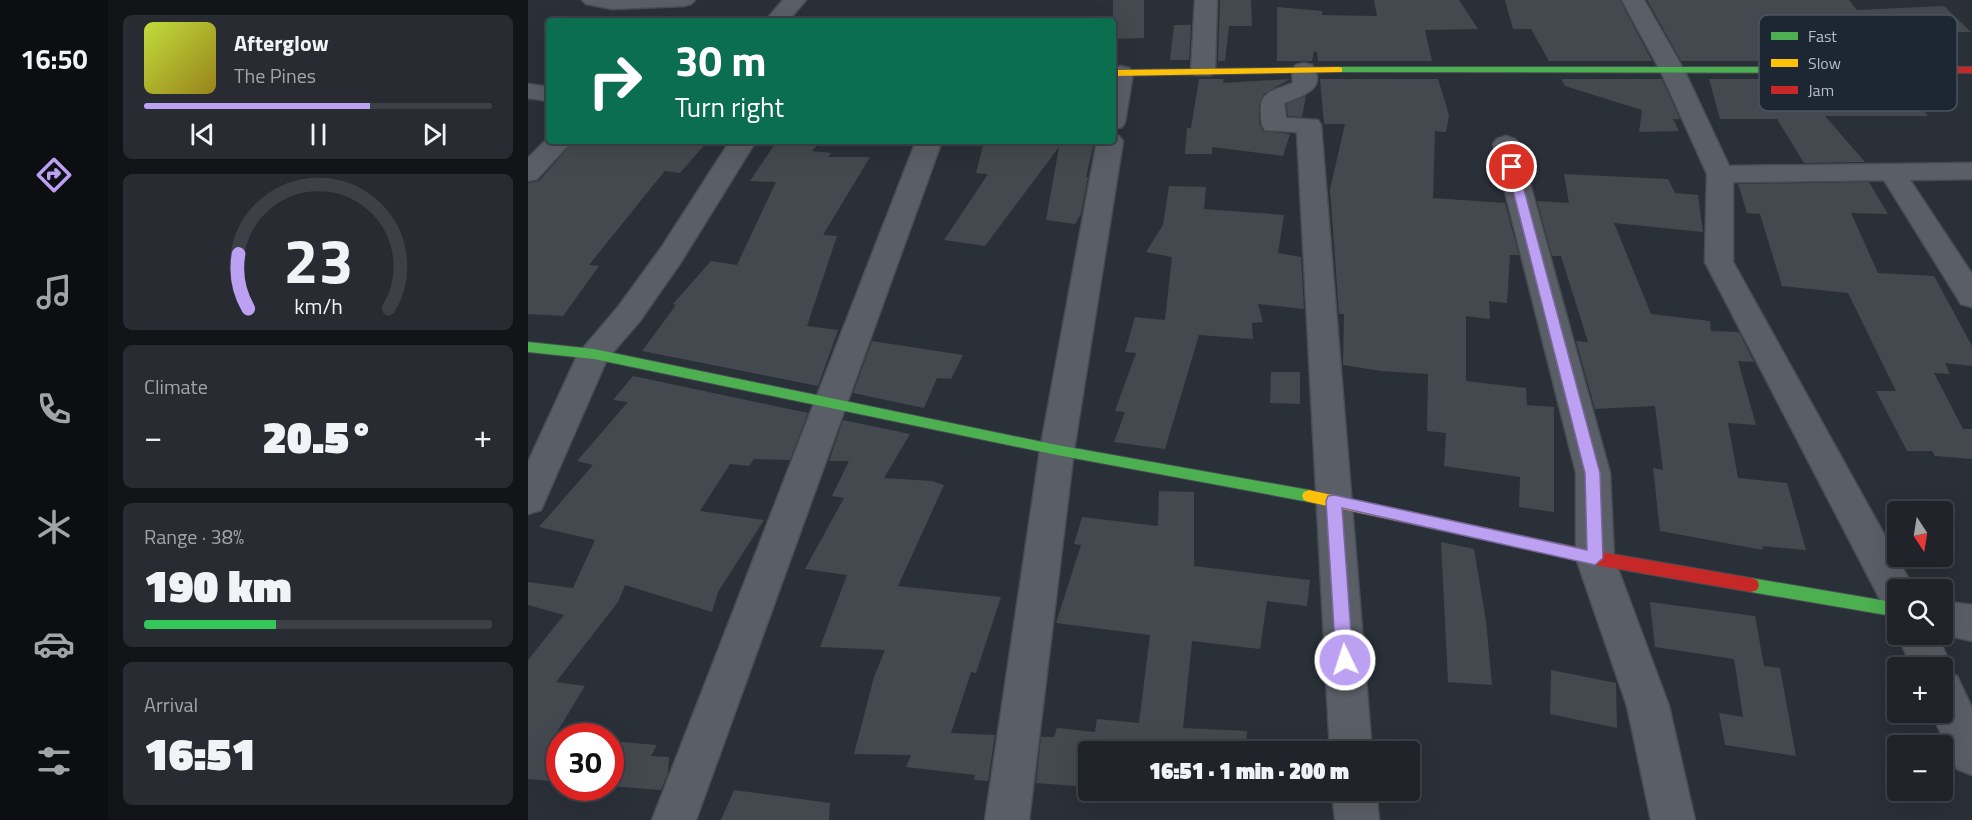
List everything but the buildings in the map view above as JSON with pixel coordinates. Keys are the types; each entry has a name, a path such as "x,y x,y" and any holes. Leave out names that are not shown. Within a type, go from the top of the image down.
{"street":[{"path":"593,0 645,3 684,0"},
{"path":"779,18 795,0"},
{"path":"1203,69 1206,0"},
{"path":"1633,0 1673,72 1720,174 1719,262 1889,579"},
{"path":"1117,73 1203,69 1759,71"},
{"path":"1304,70 1305,86 1272,100 1274,125 1309,125 1350,741"},
{"path":"1957,70 1972,70"},
{"path":"528,91 546,94"},
{"path":"528,173 556,144"},
{"path":"528,500 594,354 629,314 671,255 741,144"},
{"path":"674,820 828,404 928,144"},
{"path":"1007,820 1057,450 1109,144"},
{"path":"1506,144 1593,473 1595,558 1648,706 1673,820"},
{"path":"1720,174 1972,171"},
{"path":"1892,172 1972,297"},
{"path":"528,348 594,354 1057,450 1334,501 1595,558 1887,608"},
{"path":"1953,620 1972,623"},
{"path":"1953,713 1972,754"},
{"path":"1355,801 1357,820"}],"traffic: fast":[{"path":"1339,70 1759,70"},
{"path":"528,347 594,354 1057,450 1309,496"},
{"path":"1751,585 1887,608"}],"traffic: slow":[{"path":"1116,73 1339,70"},
{"path":"1309,496 1523,542"}],"traffic: jam":[{"path":"1957,70 1972,70"},
{"path":"1523,542 1595,558 1751,585"}],"route":[{"path":"1345,660 1334,501 1595,558 1593,473 1512,167"}]}
